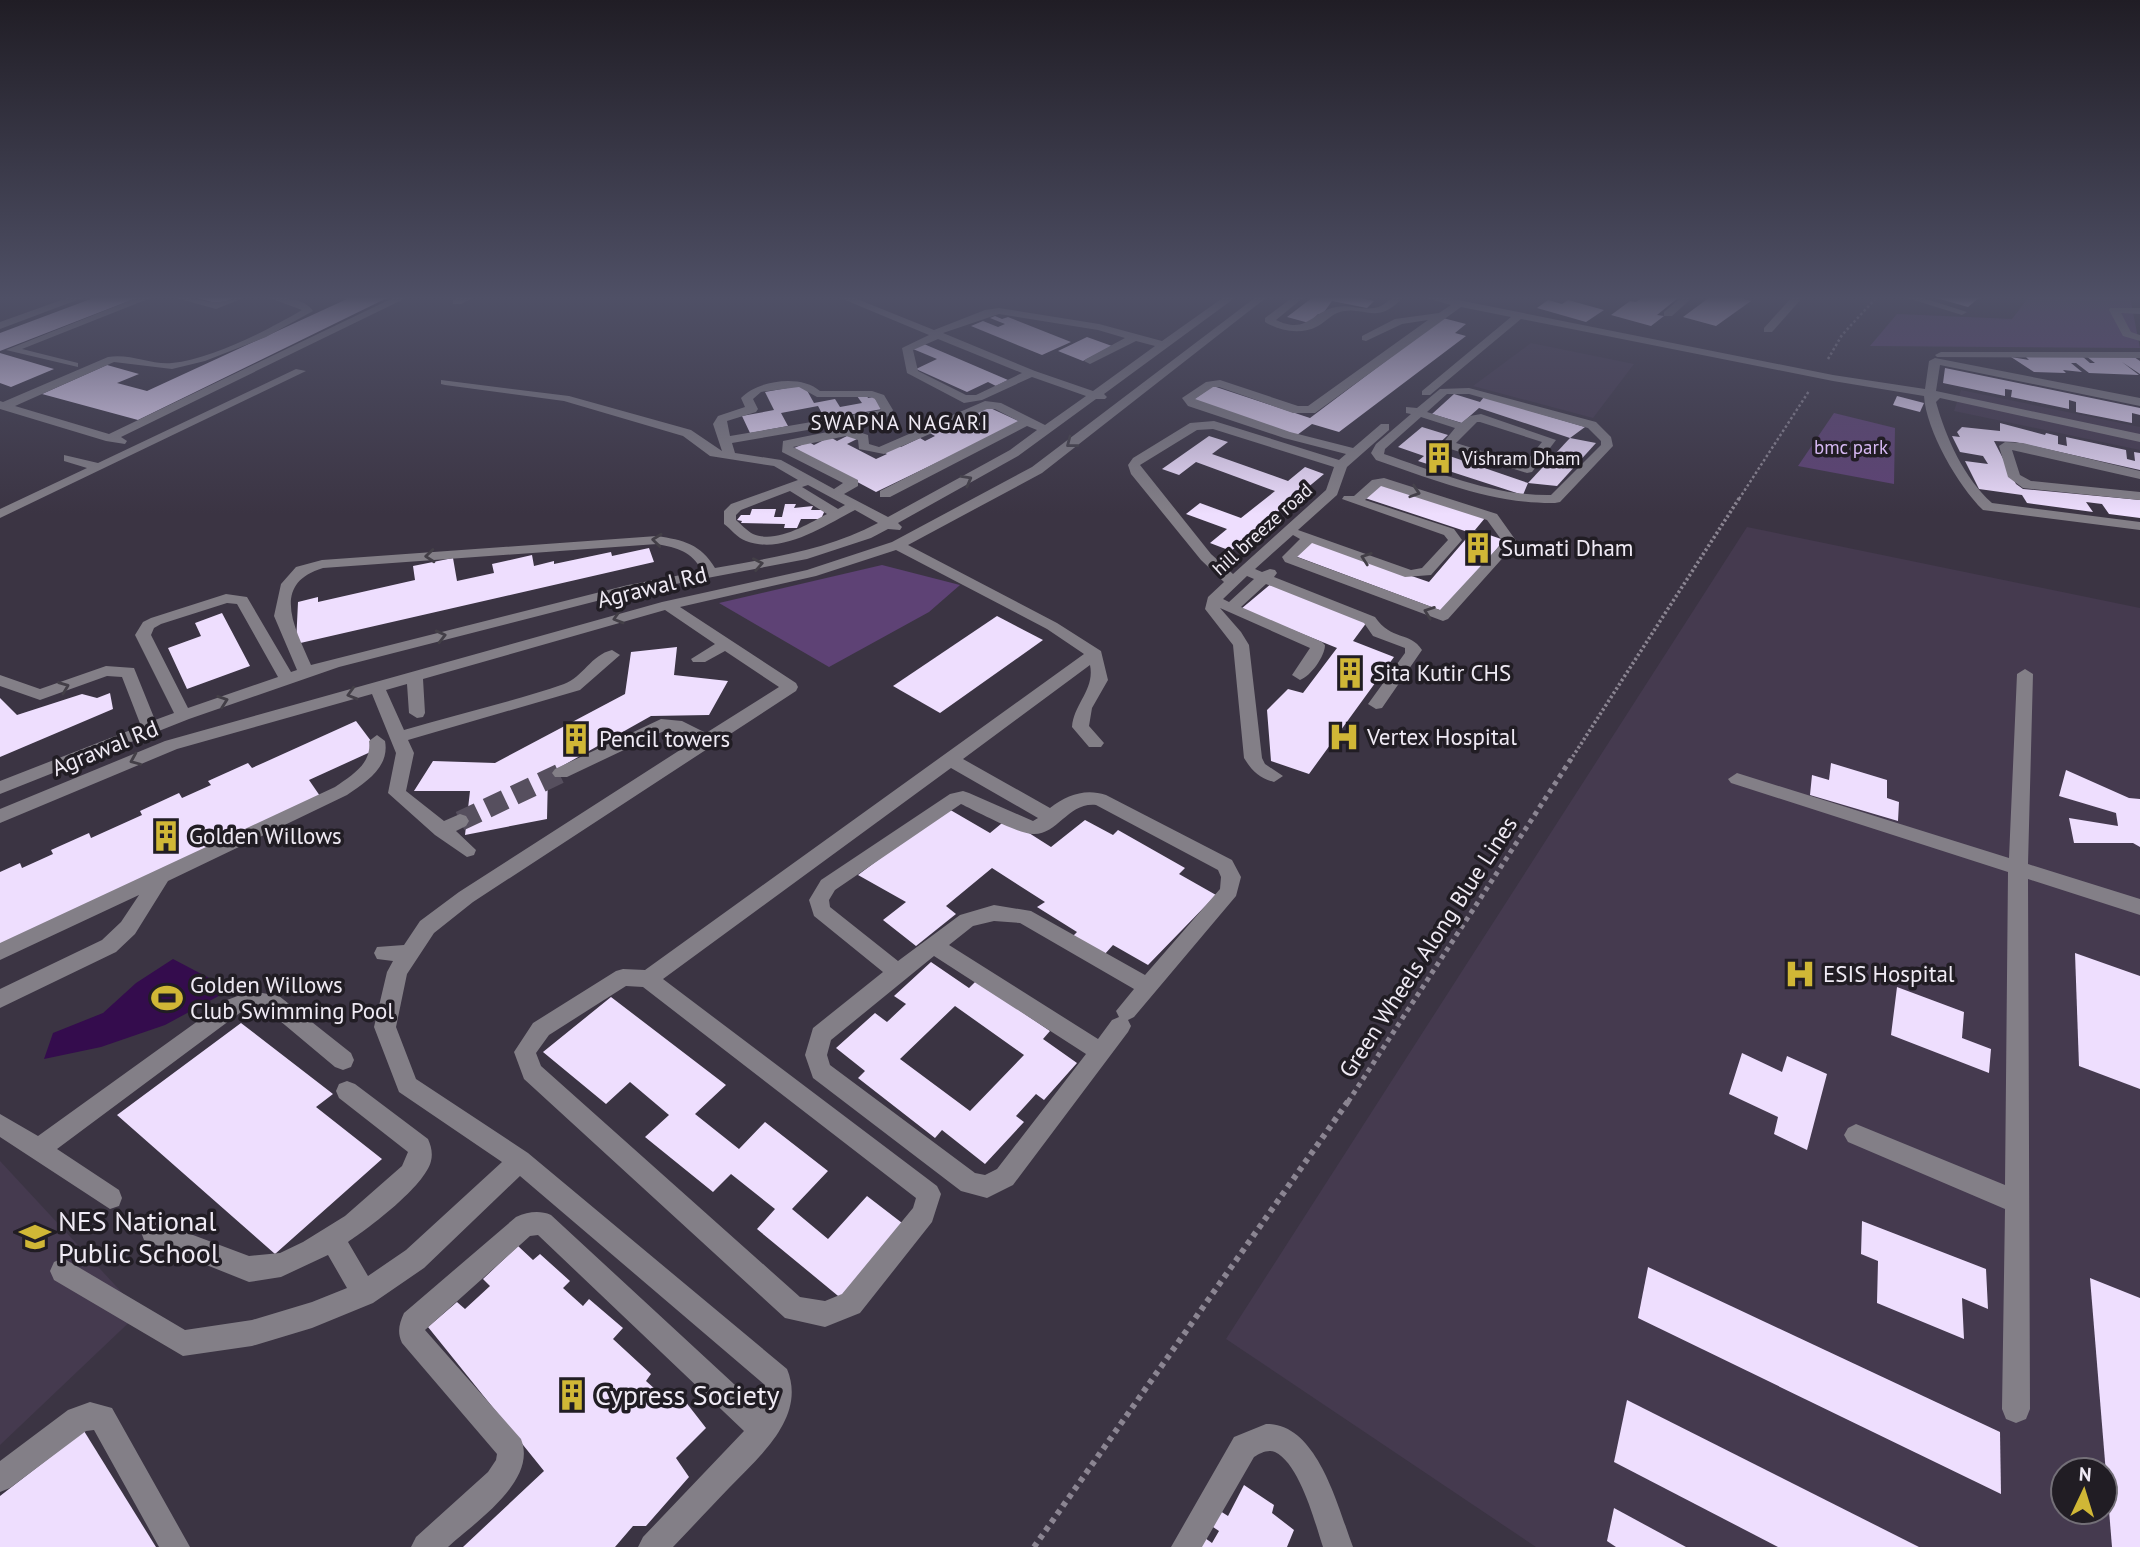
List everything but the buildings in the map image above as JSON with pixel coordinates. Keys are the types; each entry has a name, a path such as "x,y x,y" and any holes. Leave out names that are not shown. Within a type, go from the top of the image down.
{"street":[{"path":"4,406 67,369"},
{"path":"4,406 89,369"},
{"path":"110,438 253,369"},
{"path":"912,369 920,377 964,399 978,398 1031,373"},
{"path":"1022,369 1091,396 1125,401"},
{"name":"Agrawal Rd","path":"0,788 183,715 334,663 628,589 807,555 866,535 1014,453 1129,369"},
{"name":"Agrawal Rd","path":"0,816 171,745 667,605 811,573 906,541 1037,470 1167,369"},
{"path":"1354,453 1288,435 1192,403 1188,398 1210,384 1220,383 1297,410 1311,410 1367,369"},
{"name":"hill breeze road","path":"1213,600 1332,492 1341,465 1413,411 1459,369"},
{"path":"1790,369 1932,393 2140,438"},
{"path":"1934,369 1932,393 1934,419 1973,493 1989,507 2140,526"},
{"path":"1976,369 2140,402"},
{"path":"2,510 300,371"},
{"path":"1820,371 2140,432"},
{"path":"445,382 565,398 687,433 714,453 777,463 855,505 889,524 906,541 1095,654 1102,673 1101,683 1080,718 1080,727 1095,743"},
{"path":"725,442 886,413 887,410 880,397 872,394 817,394 807,386 799,384 758,389 747,398 752,409 722,419 719,424 725,442 730,456"},
{"path":"1444,391 1469,391 1592,425 1607,440 1607,446 1555,499 1512,499 1380,457 1377,453 1380,447 1413,411 1444,391"},
{"path":"1932,393 2140,445"},
{"path":"834,494 853,483 786,449 787,444 851,433 864,438 863,446 880,451 985,405 997,407 1046,430"},
{"path":"4,406 138,446"},
{"path":"1413,411 1463,427"},
{"path":"1476,418 1481,418 1550,440 1527,469 1448,444 1463,427 1476,418"},
{"path":"886,494 1027,421"},
{"path":"1341,465 1214,425 1202,424 1134,465 1136,471 1206,557 1238,576 1268,574 1370,620 1378,633 1411,645 1414,650 1412,654 1376,704"},
{"path":"1324,443 1338,433"},
{"path":"2140,475 2023,447 2005,446 2014,477 2028,485 2140,496"},
{"path":"68,458 96,466"},
{"path":"809,481 736,507 729,514 729,521 749,538 767,541 784,539 855,505"},
{"path":"1309,538 1289,556 1290,559 1443,616 1510,542 1492,517 1384,482 1377,483 1356,501"},
{"path":"792,487 837,514"},
{"path":"1289,531 1410,574 1426,572 1455,540 1449,532 1332,492"},
{"path":"306,672 282,616 288,584 301,570 322,564 657,540 682,544 701,554 710,573"},
{"path":"1231,608 1268,574"},
{"path":"183,715 143,635 148,625 156,621 236,597 242,600 287,679"},
{"path":"1275,776 1259,768 1253,758 1241,645 1237,635 1212,608 1213,600 1317,645 1318,650 1300,675"},
{"path":"653,1547 764,1430 778,1404 778,1378 520,1161 407,1085 385,1027 397,972 427,928 466,897 790,687 667,605"},
{"path":"699,659 726,644"},
{"path":"648,979 929,1195 923,1214 851,1304 825,1314 794,1309 532,1072 525,1052 541,1030 623,977 648,979 1095,654"},
{"path":"397,733 574,686 599,662 612,655"},
{"path":"0,680 40,695 106,671 128,672 150,728"},
{"path":"2016,1409 2018,869 2025,674"},
{"path":"415,676 417,713"},
{"path":"377,687 405,753 397,793 467,850"},
{"path":"561,773 661,725 676,725 708,741"},
{"path":"0,952 341,791 366,774 378,757 380,750 377,741"},
{"path":"951,760 1051,817"},
{"path":"1737,779 2140,908"},
{"path":"898,972 821,911 819,900 828,885 956,798 963,797 1031,828 1038,827 1070,801 1086,796 1100,799 1226,865 1231,877 1229,891 1147,986 1005,1177 987,1187 970,1183 821,1071 816,1055 821,1035 898,972 932,944 967,920 995,914 1024,916 1147,986"},
{"path":"441,830 460,821"},
{"path":"0,999 109,946 128,928 161,876"},
{"path":"932,944 1100,1052"},
{"path":"384,953 410,953"},
{"path":"39,1149 234,1006 251,1000 272,1002 343,1060"},
{"path":"153,1232 249,1269 281,1265 332,1238 410,1174 419,1161 420,1147 347,1091"},
{"path":"0,1124 110,1198"},
{"path":"1856,1135 2017,1202"},
{"path":"63,1271 183,1343 252,1333 312,1315 364,1294 415,1259 520,1161"},
{"path":"425,1547 498,1482 509,1464 511,1449 411,1334 410,1329 414,1322 525,1225 542,1223 764,1430"},
{"path":"332,1238 364,1294"},
{"path":"0,1478 78,1420 90,1416 102,1418 175,1547"},
{"path":"1186,1547 1244,1447 1257,1440 1276,1438 1294,1447 1305,1463 1338,1547"}],"path":[{"name":"Green Wheels Along Blue Lines","path":"1034,1547 1353,1095 1820,371"}],"shaded area":[{"path":"1496,369 1630,369 1593,418 1473,386"},
{"path":"1961,390 2140,427 2140,450 1954,411"},
{"name":"ESIS Hospital","path":"1747,527 2140,608 2140,1547 1536,1547 1226,1339"},
{"name":"Golden Willows Club Swimming Pool","path":"173,959 213,980 241,984 165,1025 101,1047 44,1059 53,1033 103,1013 136,983"},
{"name":"NES National Public School","path":"0,1161 140,1312 0,1445"}],"green space":[{"name":"bmc park","path":"1834,413 1895,428 1894,484 1798,466"},
{"path":"882,565 960,585 929,612 829,667 719,603"}],"tunnel":[{"path":"460,821 561,773"}],"place":[{"name":"Vishram Dham","path":"1439,458"},
{"name":"Sumati Dham","path":"1478,548"},
{"name":"Sita Kutir CHS","path":"1350,673"},
{"name":"Vertex Hospital","path":"1344,737"},
{"name":"Pencil towers","path":"576,739"},
{"name":"Golden Willows","path":"166,836"},
{"name":"ESIS Hospital","path":"1800,974"},
{"name":"Golden Willows Club Swimming Pool","path":"167,998"},
{"name":"NES National Public School","path":"35,1237"},
{"name":"Cypress Society","path":"572,1395"}],"district":[{"name":"SWAPNA NAGARI","path":"900,423"}]}
